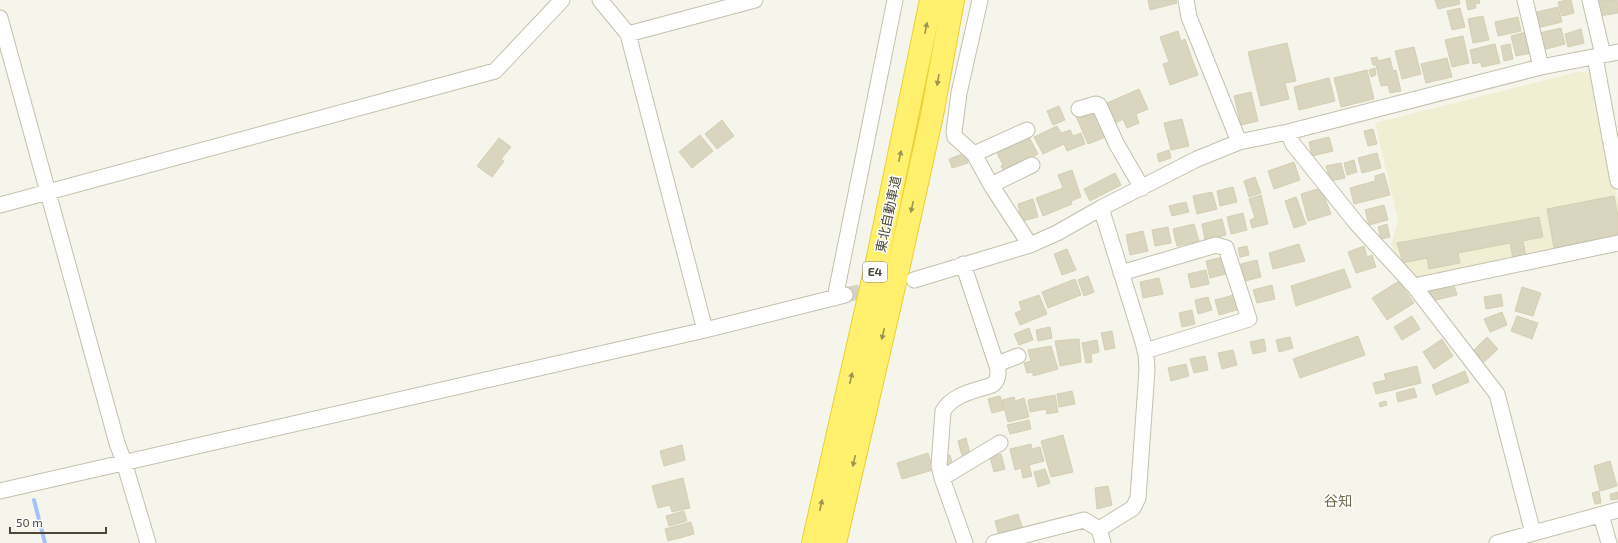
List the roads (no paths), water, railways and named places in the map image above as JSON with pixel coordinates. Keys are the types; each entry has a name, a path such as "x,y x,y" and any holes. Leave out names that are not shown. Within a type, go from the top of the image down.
{"highway":[{"name":"東北自動車道","path":"813,543 877,262 931,0"},
{"name":"東北自動車道","path":"835,543 932,115 952,0"}],"street":[{"path":"0,205 495,71 562,0"},
{"path":"600,0 628,34 705,330"},
{"path":"628,34 755,0"},
{"path":"0,491 705,330 840,296 896,0"},
{"path":"980,0 959,93 954,132 955,137 974,154 991,185 1030,245"},
{"path":"1186,0 1189,16 1239,142"},
{"path":"1525,0 1541,67"},
{"path":"1590,0 1618,181"},
{"path":"0,18 117,444 124,462 148,543"},
{"path":"914,280 1030,245 1057,233 1101,208 1197,159 1239,142 1288,132 1541,67 1618,52"},
{"path":"1079,109 1096,104 1099,105 1116,143 1142,188"},
{"path":"974,154 1027,130"},
{"path":"1288,132 1293,144 1328,188 1357,224 1414,286 1497,394 1533,533"},
{"path":"991,185 1032,165"},
{"path":"994,543 1084,520 1101,536 1133,508 1138,498 1147,377 1145,351 1101,208"},
{"path":"1414,286 1618,243"},
{"path":"1121,273 1216,245 1226,248 1249,319 1145,351"},
{"path":"963,264 998,369 998,378 996,382 992,385 951,400 943,411 939,466 965,543"},
{"path":"997,364 1018,356"},
{"path":"942,478 1000,443"},
{"path":"1497,543 1618,510"},
{"path":"1601,515 1609,543"}],"waterway":[{"path":"34,500 45,543"}],"tunnel":[{"path":"845,295 878,288"}],"district":[{"name":"谷知","path":"1338,501"}]}
